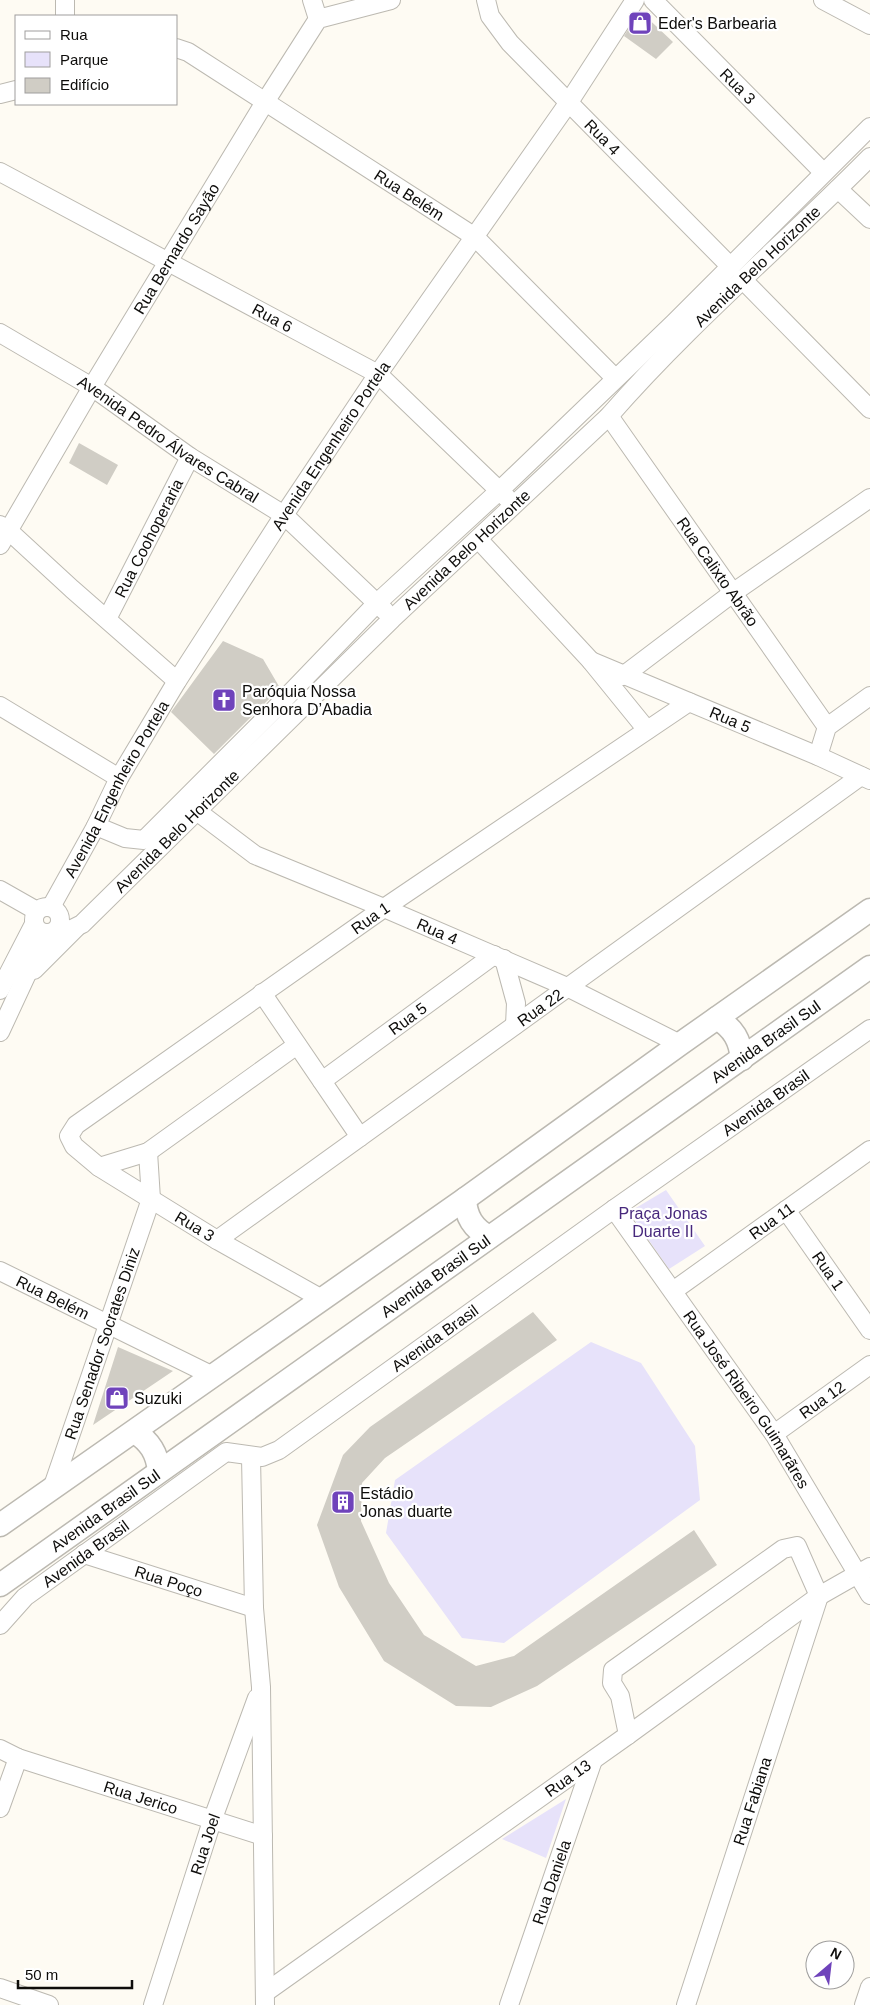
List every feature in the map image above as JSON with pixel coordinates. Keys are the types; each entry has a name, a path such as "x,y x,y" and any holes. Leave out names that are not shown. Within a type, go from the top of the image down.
{"main road":[{"path":"1,1524 135,1432 465,1199 870,910"},
{"name":"Avenida Brasil Sul","path":"0,1584 870,967"},
{"path":"738,1003 740,1022 753,1038 762,1043"},
{"path":"717,1018 728,1025 736,1035 742,1059"},
{"path":"465,1199 466,1211 471,1222 478,1231 488,1237"},
{"path":"442,1215 452,1221 460,1230 465,1241 466,1253"},
{"path":"154,1418 161,1441 169,1450 179,1456"},
{"path":"135,1432 145,1438 153,1448 158,1459 160,1471"}],"street":[{"path":"65,0 65,15"},
{"path":"312,0 318,18 391,0"},
{"name":"Rua 4","path":"486,0 490,16 510,43 870,409"},
{"name":"Avenida Engenheiro Portela","path":"51,922 120,778 177,681 378,374 569,102 636,0"},
{"name":"Rua 3","path":"653,0 823,172"},
{"path":"823,0 870,25"},
{"name":"Rua Bernardo Sayão","path":"3,534 318,18"},
{"name":"Rua Belém","path":"178,49 188,52 475,237 615,378"},
{"path":"0,94 15,90"},
{"name":"Avenida Belo Horizonte","path":"26,978 51,922 198,812 392,619 609,416 680,329 736,272 775,221 870,127"},
{"name":"Avenida Belo Horizonte","path":"736,272 789,235 870,156"},
{"name":"Rua 6","path":"0,172 378,374 514,504"},
{"path":"838,188 870,219"},
{"path":"775,221 789,235"},
{"name":"Avenida Belo Horizonte","path":"96,826 125,838 144,840 273,711 377,603 499,491 615,378 680,329"},
{"name":"Avenida Pedro Álvares Cabral","path":"0,333 92,387 190,457 284,515 392,619"},
{"name":"Rua Calixto Abrão","path":"609,416 827,727"},
{"name":"Rua Coohoperaria","path":"107,618 190,457"},
{"path":"623,676 734,592 870,498"},
{"path":"3,534 107,618 177,681"},
{"name":"Rua 5","path":"478,539 591,661 647,730"},
{"name":"Rua 5","path":"591,661 818,756 865,778"},
{"path":"818,756 827,727 870,696"},
{"name":"Rua 1","path":"74,1146 70,1136 76,1125 384,908 689,702"},
{"path":"0,706 120,778"},
{"name":"Rua 22","path":"217,1240 567,987 865,778"},
{"name":"Rua 4","path":"198,812 256,855 567,987 680,1044"},
{"path":"0,890 51,922"},
{"path":"0,1032 51,922"},
{"path":"0,990 12,970 51,922"},
{"path":"499,957 514,995 515,1025"},
{"name":"Rua 5","path":"322,1081 499,957"},
{"path":"262,993 360,1137"},
{"name":"Avenida Brasil","path":"0,1626 25,1597 226,1452 251,1457 262,1457 279,1450 614,1209 870,1029"},
{"path":"99,1167 148,1152 297,1045"},
{"name":"Rua 3","path":"74,1146 99,1167 217,1240 322,1299"},
{"name":"Rua 11","path":"673,1291 870,1150"},
{"path":"148,1152 151,1199"},
{"name":"Rua Senador Socrates Diniz","path":"52,1489 151,1199"},
{"name":"Rua José Ribeiro Guimarãres","path":"614,1209 774,1434 864,1571 870,1595"},
{"name":"Rua 1","path":"786,1210 870,1330"},
{"name":"Rua Belém","path":"0,1271 213,1376"},
{"name":"Rua 12","path":"774,1434 870,1366"},
{"path":"216,1432 226,1452"},
{"name":"Rua Joel","path":"251,1457 254,1608 261,1687 266,1999"},
{"path":"628,1735 620,1696 612,1683 613,1670 783,1550 797,1546 819,1596"},
{"name":"Rua Poço","path":"84,1554 254,1608"},
{"name":"Rua 13","path":"266,1999 819,1596 864,1571"},
{"name":"Rua Fabiana","path":"686,2005 819,1596"},
{"name":"Rua Joel","path":"153,2005 212,1821 261,1687"},
{"path":"0,1749 18,1758 0,1808"},
{"name":"Rua Jerico","path":"18,1758 263,1836"},
{"name":"Rua Daniela","path":"509,2005 593,1760"},
{"path":"864,2005 870,1987"},
{"path":"0,1988 49,2005"}],"green space":[{"name":"Praça Jonas Duarte II","path":"666,1190 705,1246 669,1269 629,1212"},
{"path":"591,1342 641,1363 695,1446 700,1500 504,1643 462,1638 386,1533 395,1480"},
{"path":"566,1799 546,1858 502,1839"}],"building":[{"path":"640,11 673,42 656,59 624,36"},
{"path":"79,443 118,465 107,485 69,463"},
{"name":"Paróquia Nossa Senhora D’Abadia","path":"223,641 263,659 280,688 214,754 171,712"},
{"name":"Estádio Jonas duarte","path":"533,1312 557,1340 385,1458 362,1483 361,1521 389,1583 424,1635 476,1666 514,1656 694,1530 717,1565 537,1686 491,1707 456,1706 384,1661 339,1587 317,1525 343,1455 370,1427"},
{"name":"Suzuki","path":"118,1347 173,1371 93,1425"}],"place":[{"name":"Eder's Barbearia","path":"640,23"},
{"name":"Paróquia Nossa Senhora D’Abadia","path":"224,700"},
{"name":"Suzuki","path":"117,1398"},
{"name":"Estádio Jonas duarte","path":"343,1502"}]}
